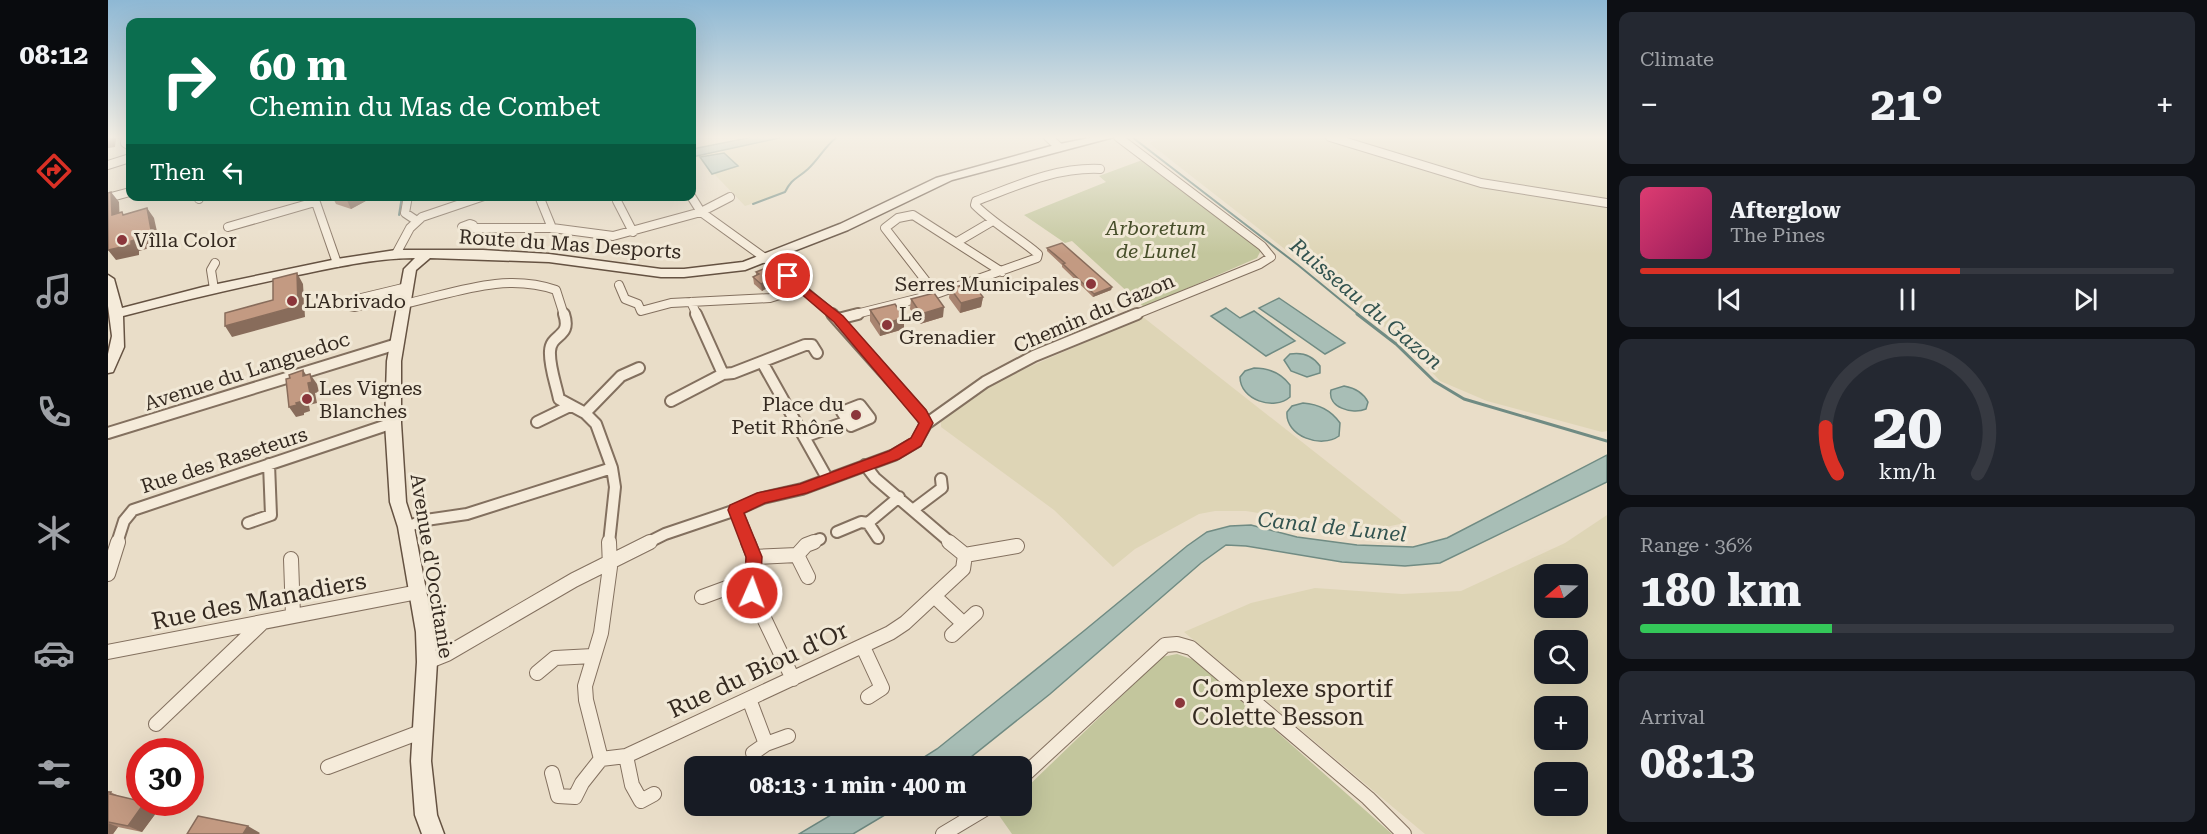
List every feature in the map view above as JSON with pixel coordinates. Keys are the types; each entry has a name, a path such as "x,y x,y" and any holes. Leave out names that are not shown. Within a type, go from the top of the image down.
{"street":[{"name":"Route du Mas Desports","path":"112,315 214,289 337,263 410,257 483,254 549,258 646,272 684,273 745,266 850,222 924,186 956,176"},
{"path":"838,319 936,294 1037,258 1038,254 1018,236 991,222 975,206 976,201 1051,176"},
{"name":"Chemin du Gazon","path":"926,423 985,382 1034,356 1271,257 1268,251 1169,176"},
{"path":"1458,176 1481,183 1607,203"},
{"path":"108,198 126,193"},
{"path":"472,228 552,228 613,236 700,212 730,197"},
{"path":"228,227 308,201"},
{"path":"315,201 337,263"},
{"path":"407,201 405,213 417,221"},
{"path":"404,239 417,221 435,212 469,201"},
{"path":"541,201 552,228"},
{"path":"617,201 633,232"},
{"path":"427,662 447,654 609,561 665,534 736,510 777,493 789,493 894,455 916,442 926,423 921,414 838,319 765,258 700,212 694,201"},
{"path":"936,294 885,228 888,224 907,215 914,215 1002,272"},
{"path":"957,242 991,222"},
{"path":"404,239 411,247 410,257"},
{"path":"404,239 410,257"},
{"name":"Avenue d'Occitanie","path":"410,257 406,295 394,361 393,423 398,502 406,527 418,592 427,662 421,761 426,815 434,834"},
{"path":"214,289 211,270 215,263"},
{"path":"108,279 112,315 120,340 117,353 108,368"},
{"path":"406,295 355,307 350,306 353,300 513,282 545,284 556,290 567,324 566,331 552,344 550,352 559,399 585,413 596,424 612,468 615,487 601,633 585,686 586,700 601,759 582,783 575,797 558,796 552,772"},
{"path":"619,285 626,299 638,304 640,311 671,303 770,298 802,288"},
{"path":"691,302 723,374"},
{"name":"Avenue du Languedoc","path":"108,433 397,344"},
{"path":"671,401 696,387 712,382 723,374 733,373 805,345 812,345 817,353"},
{"path":"762,362 827,478"},
{"path":"585,413 621,376 639,368"},
{"path":"537,422 570,406"},
{"path":"804,437 848,421"},
{"name":"Rue des Raseteurs","path":"108,574 124,521 133,510 393,423"},
{"path":"248,523 271,515 269,464"},
{"path":"865,465 875,478 965,555 1017,546"},
{"path":"406,527 426,520 467,514 612,468"},
{"path":"914,509 942,488 941,479"},
{"path":"868,523 898,497"},
{"path":"736,510 754,557 752,593 793,679"},
{"path":"837,532 861,522 868,523 878,538"},
{"path":"754,557 797,555 806,545 820,539"},
{"path":"797,555 808,577"},
{"name":"Rue du Biou d'Or","path":"601,759 626,756 863,647 905,622 934,596 963,569 965,555"},
{"path":"291,559 293,616"},
{"path":"702,597 751,579"},
{"name":"Rue des Manadiers","path":"108,652 418,592"},
{"path":"934,596 964,624"},
{"path":"952,635 976,613"},
{"path":"156,724 263,622"},
{"path":"1032,768 1165,645 1177,644 1191,648 1368,798 1404,834"},
{"path":"863,647 882,688 868,697"},
{"path":"537,673 555,658 593,656"},
{"path":"749,699 766,744"},
{"path":"328,767 423,731"},
{"path":"753,753 766,744 788,736"},
{"path":"626,756 631,785 636,795 641,801 654,794"},
{"path":"943,834 973,816"}],"shaded area":[{"path":"716,176 800,176 793,180 787,192 745,206"},
{"path":"1191,176 1450,176 1607,206 1607,431 1602,432 1487,401 1440,381 1405,343"},
{"path":"1461,176 1607,176 1607,201 1481,182"},
{"path":"1143,317 1405,523 1376,529 1333,525 1246,511 1215,511 1199,514 1135,549 1113,567 1054,510 941,427 941,422 965,403 1004,378"},
{"path":"1607,515 1607,834 1425,834 1184,632 1251,603 1315,588 1402,594 1461,591 1565,543"}],"green space":[{"name":"Arboretum de Lunel","path":"1099,176 1167,176 1261,250 1257,258 1144,307 1072,241 1065,243 1024,215 1106,182"},
{"name":"Complexe sportif Colette Besson","path":"1177,654 1197,661 1392,834 1012,834 999,816 1032,816 1032,782 1162,657"}],"water":[{"path":"1279,298 1345,343 1325,354 1259,308"},
{"path":"1226,308 1240,318 1254,311 1295,341 1266,356 1211,316"},
{"path":"1290,354 1303,354 1311,357 1320,366 1320,373 1307,377 1291,371 1284,360"},
{"path":"1254,368 1269,370 1283,377 1290,385 1290,397 1283,401 1267,403 1252,397 1241,385 1240,377 1245,371"},
{"path":"1344,386 1355,389 1364,396 1368,402 1366,409 1348,410 1333,401 1331,390"},
{"path":"1303,403 1319,406 1333,415 1340,423 1339,436 1323,441 1298,434 1288,420 1287,412 1292,406"},
{"name":"Canal de Lunel","path":"1607,455 1607,482 1440,563 1405,566 1342,562 1246,546 1226,545 1201,563 1050,694 972,756 926,756 1207,532 1230,526 1251,525 1297,537 1357,545 1413,547 1447,538"},
{"path":"829,816 883,816 853,834 799,834"}],"building":[{"path":"111,192 112,215 122,212 123,215 147,208 152,235 131,241 131,245 108,250 108,193"},
{"path":"1062,243 1112,287 1094,294 1063,264 1065,263 1047,248"},
{"path":"766,268 779,279 769,284 767,282 761,284 753,277 759,274 756,272"},
{"path":"297,273 298,306 225,326 225,313 273,300 273,279"},
{"path":"972,283 983,297 961,303 950,288"},
{"path":"934,293 944,307 921,314 911,299"},
{"path":"895,304 904,318 880,325 870,310"},
{"path":"303,370 303,376 310,374 312,382 308,383 310,393 302,395 303,401 296,403 297,405 289,407 286,379 290,378 289,375"},
{"path":"108,792 126,798 126,816 135,816 128,826 108,822"},
{"path":"198,816 248,826 243,834 187,834"}],"waterway":[{"path":"753,204 785,192 792,181 799,176"},
{"name":"Ruisseau du Gazon","path":"1182,176 1359,315"},
{"path":"399,215 401,201"},
{"name":"Ruisseau du Gazon","path":"1357,314 1396,344 1434,381 1464,399 1607,441"}],"place":[{"name":"Vîlla Color","path":"122,240"},
{"name":"Serres Municipales","path":"1091,284"},
{"name":"L'Abrivado","path":"292,301"},
{"name":"Le Grenadier","path":"887,325"},
{"name":"Les Vignes Blanches","path":"307,399"},
{"name":"Place du Petit Rhône","path":"856,415"},
{"name":"Complexe sportif Colette Besson","path":"1180,703"}],"route":[{"path":"752,593 754,557 736,510 777,493 789,493 802,489 894,455 916,442 925,429 926,423 921,414 838,319 788,276"}]}
